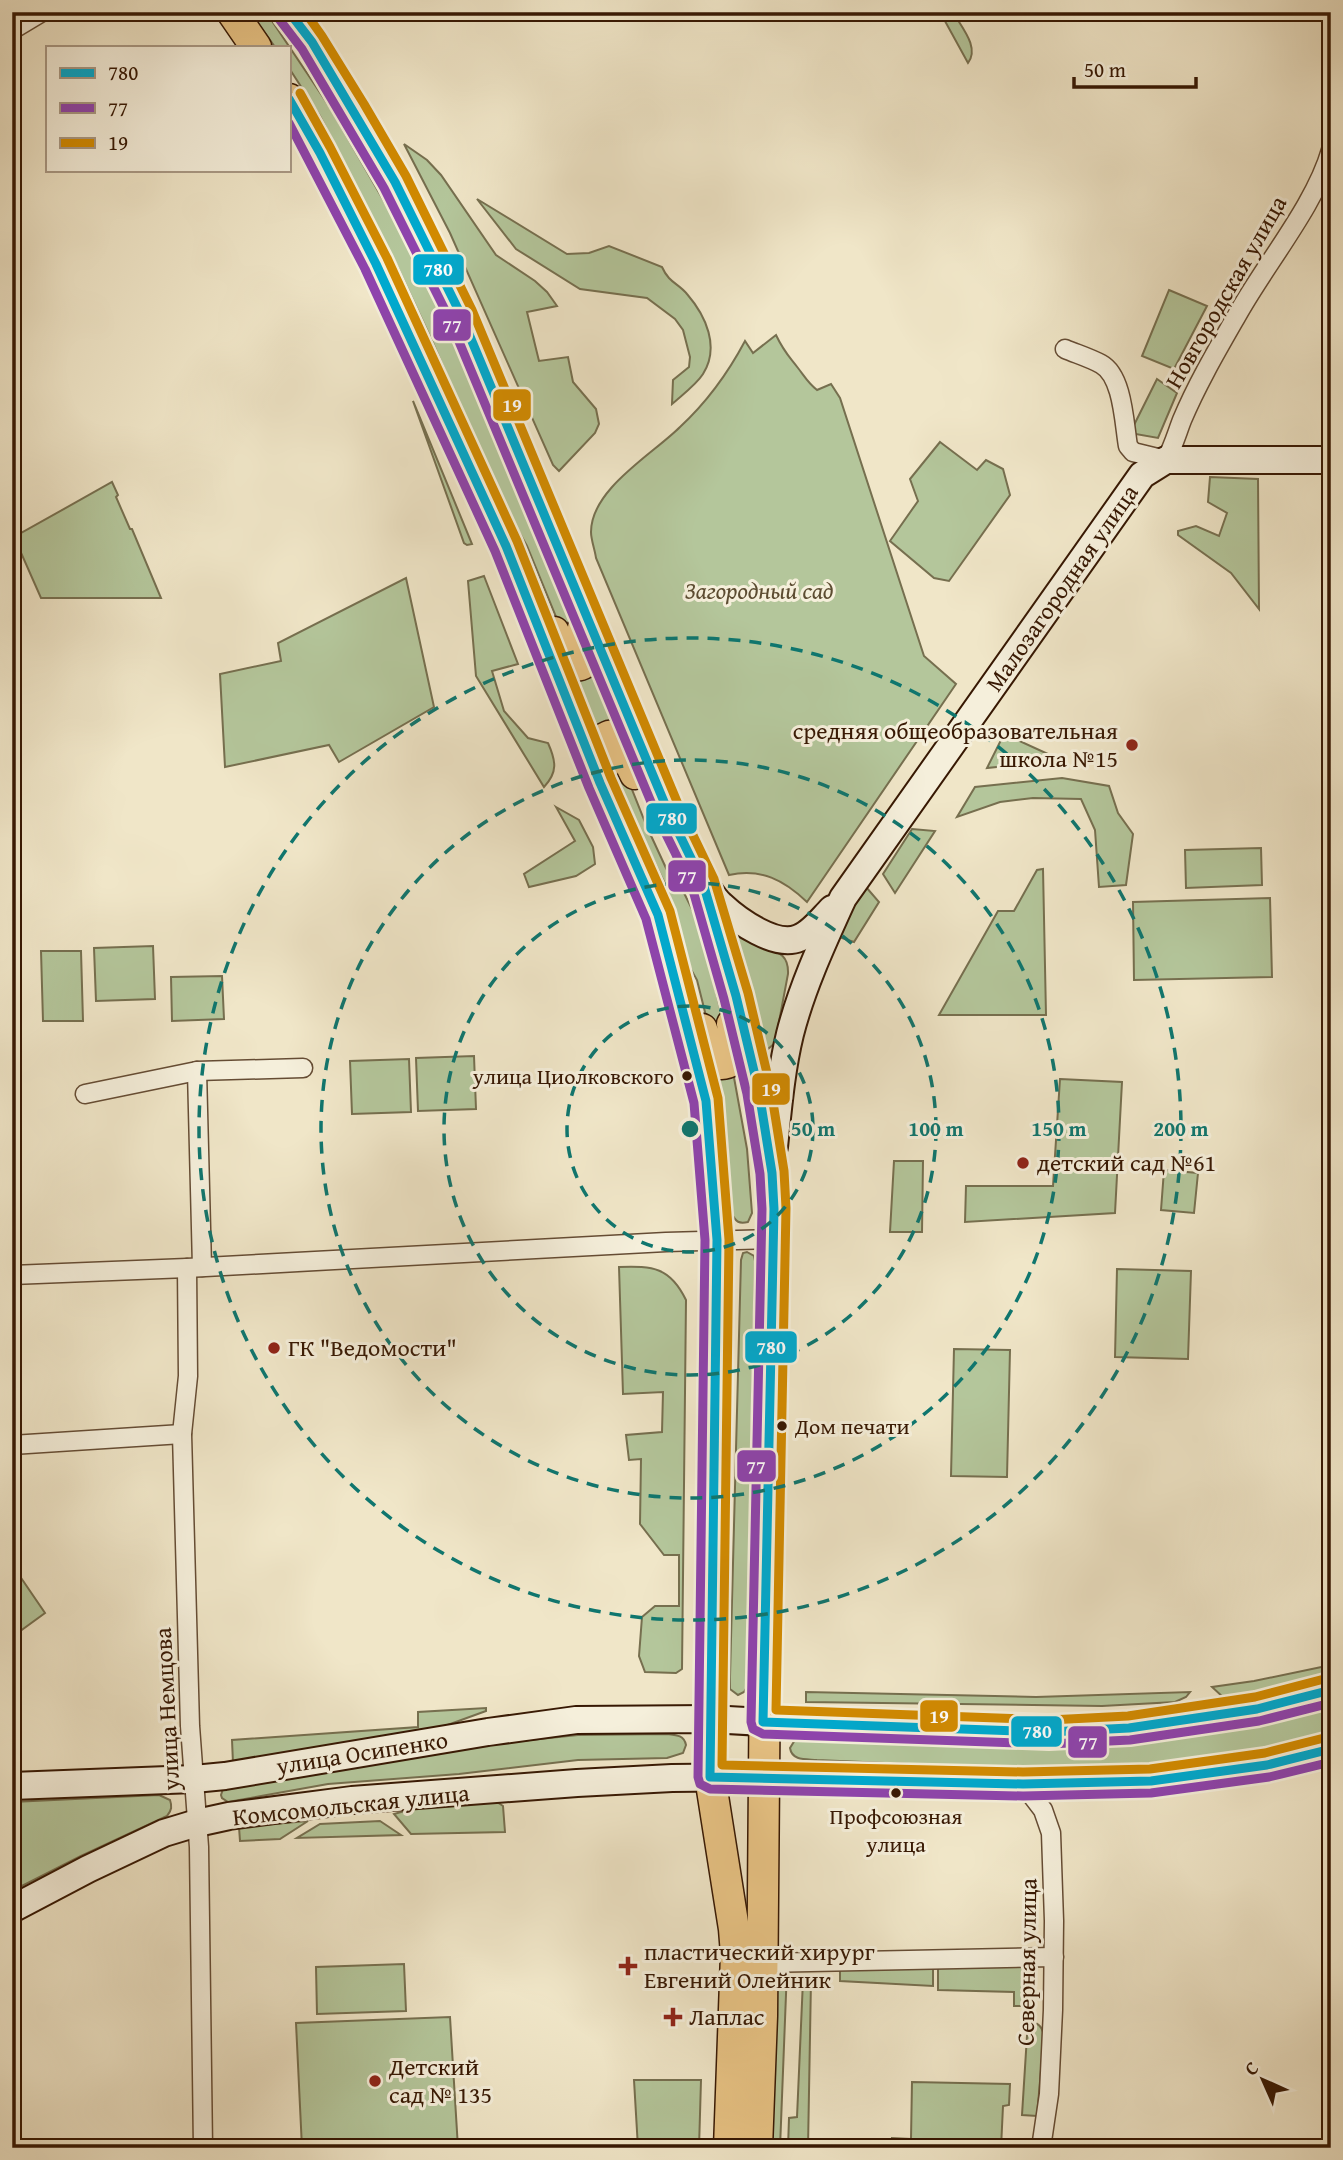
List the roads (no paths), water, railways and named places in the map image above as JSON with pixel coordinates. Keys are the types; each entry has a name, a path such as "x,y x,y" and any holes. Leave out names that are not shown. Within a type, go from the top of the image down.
{"main road":[{"path":"232,12 255,46"},
{"path":"289,12 312,42 395,182 461,315 667,808 703,883 736,996 739,1062 759,1092 772,1173 775,1239 766,1539 758,2148"},
{"path":"290,101 313,139 383,274 506,547 600,783 658,915 706,1101 717,1240 710,1777 736,1954 729,2148"},
{"path":"1166,460 1331,460"},
{"name":"Малозагородная улица","path":"703,883 720,904 757,930 782,941 798,939 810,931 843,898 1142,475 1166,460"},
{"path":"517,577 544,608 566,659 578,666 585,663 591,650 580,620 579,600"},
{"path":"600,783 603,769 598,745 609,736 620,743 640,786 667,808"},
{"name":"Малозагородная улица","path":"772,1173 779,1090 790,1034 816,957 843,898"},
{"path":"674,969 690,988 710,1056 715,1062 721,1065 786,1055"},
{"name":"улица Осипенко","path":"12,1786 194,1779 576,1720 710,1719 1063,1732 1129,1728 1257,1709 1331,1690"},
{"name":"Комсомольская улица","path":"12,1909 164,1833 229,1816 352,1800 577,1783 710,1777 1023,1784 1151,1782 1267,1765 1331,1749"}],"street":[{"path":"12,30 42,12"},
{"name":"Новгородская улица","path":"1166,460 1203,377 1250,293 1313,192 1331,150"},
{"name":"Малозагородная улица","path":"1065,349 1103,365 1112,373 1120,395 1128,446 1133,452 1166,460"},
{"path":"85,1094 197,1071 303,1068"},
{"name":"улица Немцова","path":"197,1071 195,1268 183,1434 190,1712 197,1823 203,2148"},
{"path":"12,1275 775,1239"},
{"path":"12,1445 183,1434"},
{"name":"Северная улица","path":"1023,1784 1043,1810 1051,1833 1054,1957 1049,2094 1041,2148"},
{"path":"762,1963 1054,1957"}],"place":[{"name":"средняя общеобразовательная школа №15","path":"1132,745"},
{"name":"улица Циолковского","path":"687,1076"},
{"name":"детский сад №61","path":"1023,1163"},
{"name":"ГК \"Ведомости\"","path":"274,1348"},
{"name":"Дом печати","path":"782,1426"},
{"name":"Профсоюзная улица","path":"896,1793"},
{"name":"пластический хирург Евгений Олейник","path":"628,1966"},
{"name":"Лаплас","path":"673,2017"},
{"name":"Детский сад № 135","path":"375,2081"}],"park label":[{"name":"Загородный сад","path":"759,591"}]}
